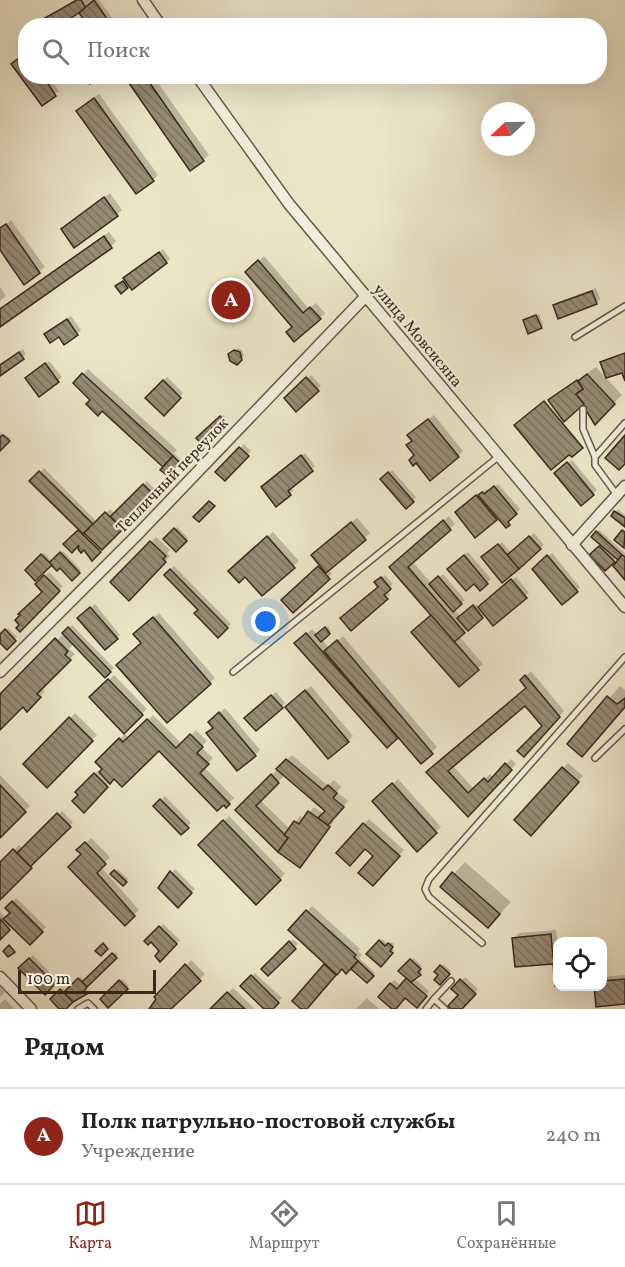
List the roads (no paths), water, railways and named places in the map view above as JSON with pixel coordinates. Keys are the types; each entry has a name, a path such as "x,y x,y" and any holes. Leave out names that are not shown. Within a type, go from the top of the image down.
{"street":[{"path":"143,0 155,18"},
{"name":"улица Мовсисяна","path":"203,84 289,204 625,607"},
{"name":"Тепличный переулок","path":"0,672 139,533 365,297"},
{"path":"572,545 621,490"},
{"path":"0,977 31,1009"}],"lane":[{"path":"575,337 625,306"},
{"path":"583,410 583,429 595,457 595,465 621,490"},
{"path":"595,457 625,423"},
{"path":"233,672 498,457"},
{"path":"482,943 429,897 425,889 429,879 625,657"},
{"path":"595,759 625,729"},
{"path":"426,1009 451,981"},
{"path":"434,999 445,1009"},
{"path":"78,1009 88,1003 94,1009"}],"place":[{"name":"Полк патрульно-постовой службы","path":"231,300"}]}
